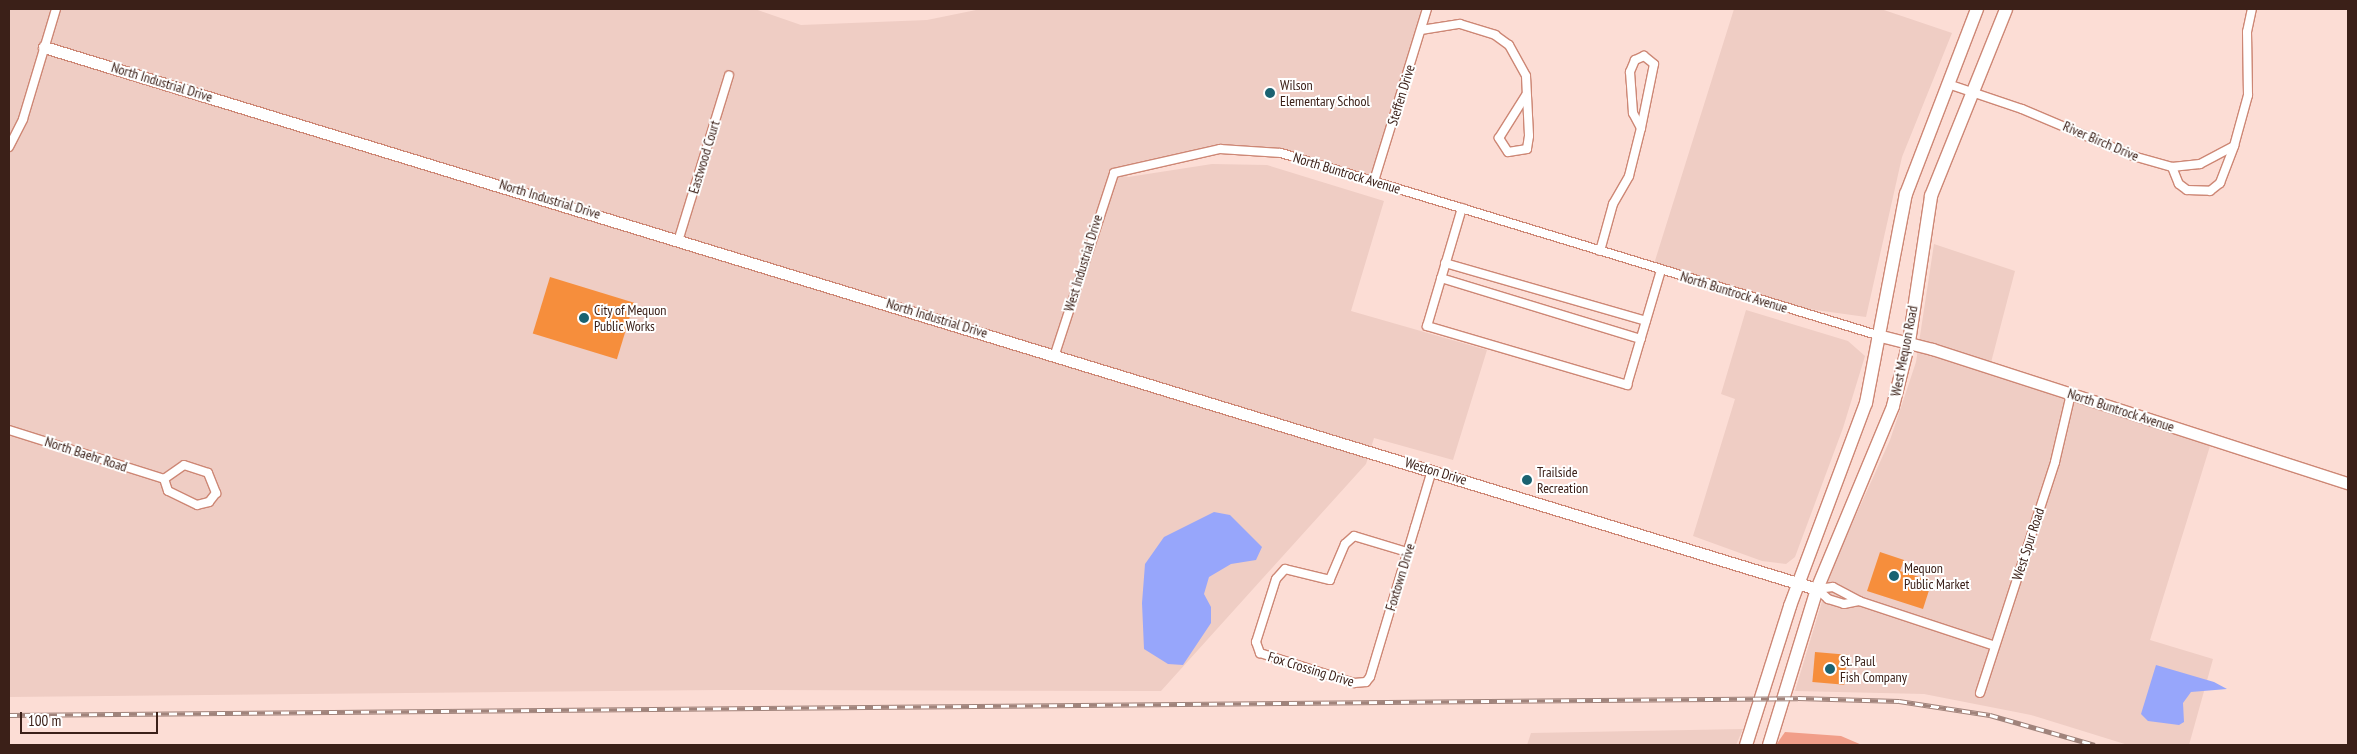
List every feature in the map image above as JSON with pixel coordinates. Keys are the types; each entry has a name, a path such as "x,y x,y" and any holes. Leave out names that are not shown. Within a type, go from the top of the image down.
{"main road":[{"name":"West Mequon Road","path":"1746,745 1798,582 1854,440 1875,368 1877,335 1906,194 1977,9"},
{"name":"West Mequon Road","path":"1769,745 1817,589 1885,428 1908,342 1932,196 1971,92 2006,9"}],"street":[{"path":"9,147 23,120 56,9"},
{"name":"Steffen Drive","path":"1374,181 1427,9"},
{"path":"2172,167 2179,184 2187,190 2210,190 2220,183 2234,146 2248,95 2247,32 2252,9"},
{"path":"1421,30 1460,24 1495,35 1509,45 1526,76 1527,149 1508,152 1499,138 1526,95"},
{"name":"North Industrial Drive","path":"44,47 678,238 1054,354"},
{"path":"1600,251 1613,204 1629,176 1641,128 1654,64 1644,56 1635,60 1630,72 1633,113 1641,128"},
{"name":"Eastwood Court","path":"678,238 729,75"},
{"name":"River Birch Drive","path":"1948,84 2053,121 2110,148 2172,167 2200,164 2234,146"},
{"name":"North Buntrock Avenue","path":"1114,173 1220,149 1245,148 1281,153 1661,270 1877,335 1908,342 2348,483"},
{"name":"West Industrial Drive","path":"1054,354 1114,173"},
{"path":"1462,208 1427,326 1627,385 1661,270"},
{"path":"1446,263 1646,321"},
{"path":"1441,278 1641,339"},
{"name":"Weston Drive","path":"1054,354 1817,589"},
{"name":"West Spur Road","path":"1980,692 2055,462 2071,394"},
{"name":"North Baehr Road","path":"9,430 164,479"},
{"path":"184,465 208,474 216,493 209,502 196,505 168,491 164,479 184,465"},
{"name":"Foxtown Drive","path":"1366,682 1432,470"},
{"name":"Fox Crossing Drive","path":"1366,682 1354,683 1260,653 1256,642 1276,579 1289,568 1330,580 1345,544 1354,536 1408,552"},
{"path":"1817,589 1833,587 1859,601 1995,646"},
{"path":"1817,589 1828,599 1844,604 1859,601"}],"shaded area":[{"path":"9,9 755,9 801,25 927,20 981,9 1427,9 1374,181 1281,153 1220,149 1115,173 1128,177 1212,164 1267,165 1384,201 1351,311 1487,350 1453,460 1374,438 1366,464 1161,691 718,690 9,697"},
{"path":"1734,9 1881,9 1952,33 1902,157 1866,317 1772,304 1653,267"},
{"path":"1934,244 2015,271 1988,374 2210,446 2150,640 2213,659 2189,745 2128,745 2031,715 1924,694 1795,691 1832,568 1890,440 1916,362"},
{"path":"1746,310 1848,341 1865,356 1843,428 1795,557 1786,564 1762,561 1693,536 1735,399 1721,394"},
{"path":"1743,729 1736,745 1527,745 1531,733"},
{"path":"1785,732 1841,736 1862,745 1776,745"}],"water":[{"path":"1214,512 1230,515 1262,547 1256,560 1231,564 1209,577 1204,594 1211,607 1211,623 1183,665 1168,664 1144,649 1142,603 1145,564 1164,537"},
{"path":"2156,665 2214,682 2227,689 2191,692 2183,703 2184,722 2179,725 2148,721 2141,714"}],"building":[{"name":"City of Mequon Public Works","path":"550,277 634,303 617,359 533,333"},
{"name":"Mequon Public Market","path":"1880,552 1904,560 1900,571 1932,581 1923,609 1867,591"},
{"name":"St. Paul Fish Company","path":"1815,652 1847,655 1844,685 1812,682"}],"railway":[{"path":"9,715 1798,698 1899,701 1990,715 2095,745"}],"place":[{"name":"Wilson Elementary School","path":"1270,93"},
{"name":"City of Mequon Public Works","path":"584,318"},
{"name":"Trailside Recreation","path":"1527,480"},
{"name":"Mequon Public Market","path":"1894,576"},
{"name":"St. Paul Fish Company","path":"1830,669"}]}
